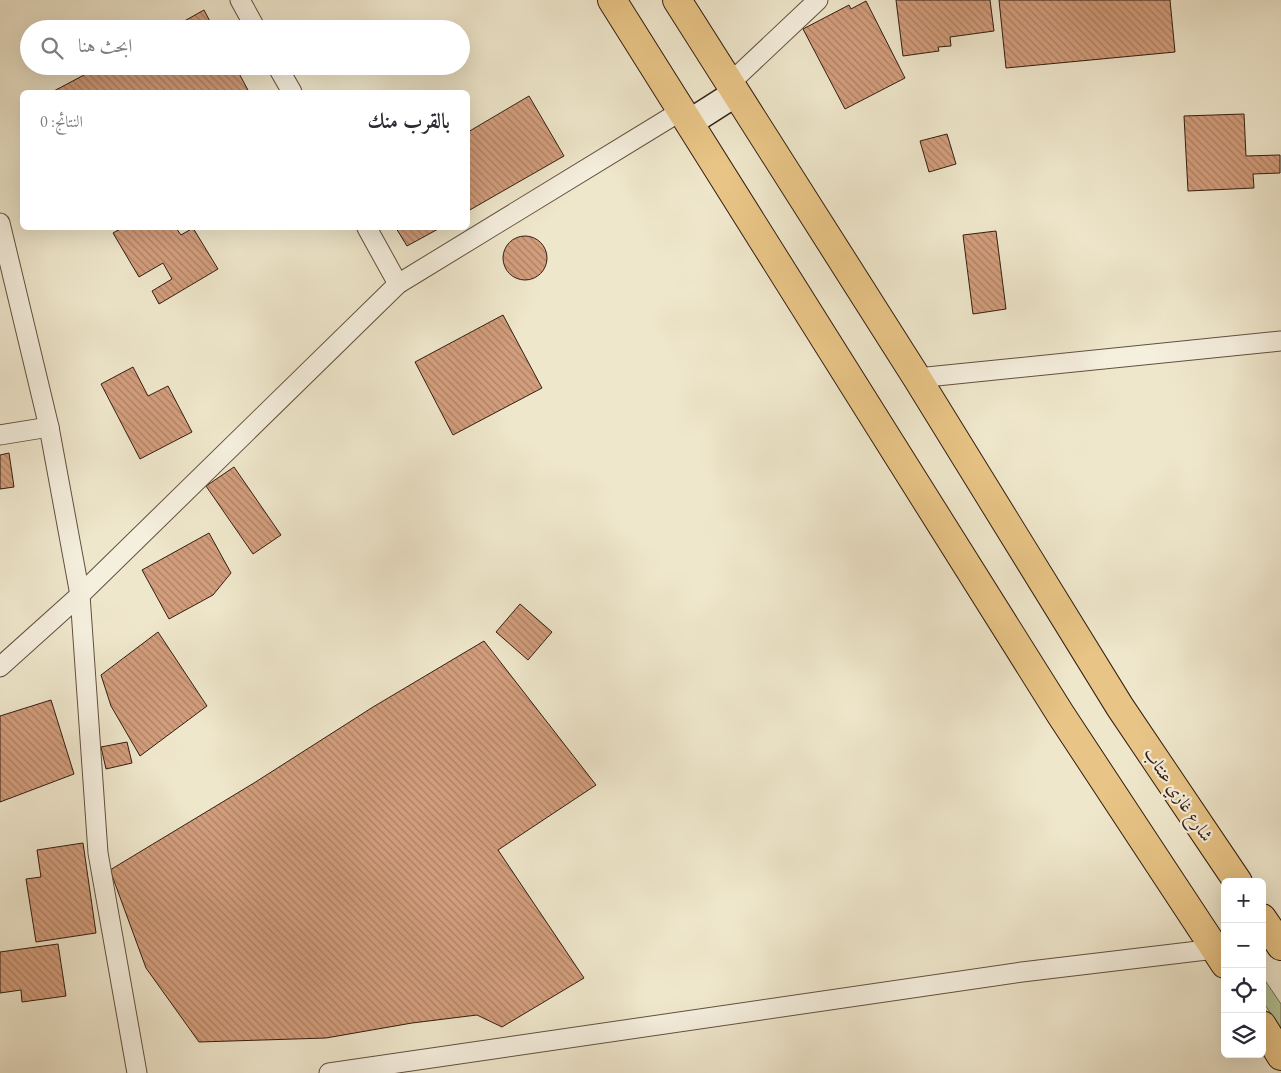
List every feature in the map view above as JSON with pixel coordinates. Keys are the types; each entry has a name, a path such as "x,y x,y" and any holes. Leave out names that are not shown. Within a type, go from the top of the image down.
{"highway":[{"path":"612,0 1061,715 1221,951"},
{"name":"شارع غازي عنتاب","path":"677,0 916,378 1120,707 1235,878"},
{"path":"1265,923 1281,946"},
{"path":"1266,1032 1281,1056"}],"street":[{"path":"240,0 251,20"},
{"path":"0,667 80,595 398,284 732,89 818,0"},
{"path":"282,75 291,90"},
{"path":"0,223 50,427 80,595 98,854 137,1073"},
{"path":"368,230 398,284"},
{"path":"916,378 1281,341"},
{"path":"0,435 50,427"},
{"path":"329,1073 1012,974 1221,952"}],"green space":[{"path":"1266,982 1281,1004 1281,1030 1266,1006"}],"building":[{"path":"896,0 990,0 994,31 950,37 951,46 938,47 939,51 903,56"},
{"path":"999,0 1170,0 1175,52 1006,68"},
{"path":"866,1 905,78 845,109 803,29 849,5 851,9"},
{"path":"204,10 209,20 186,20"},
{"path":"84,75 240,75 248,90 56,90"},
{"path":"529,96 564,156 470,210 470,131"},
{"path":"1244,114 1246,156 1280,155 1280,173 1253,174 1254,188 1188,191 1184,116"},
{"path":"947,134 956,164 929,172 920,141"},
{"path":"118,230 177,230 181,235 190,230 194,230 218,269 159,304 152,291 172,279 163,263 139,277 113,233"},
{"path":"397,230 436,230 407,246"},
{"path":"996,231 1006,309 973,314 963,235"},
{"path":"525,236 537,240 543,246 547,258 543,270 537,276 525,280 513,276 507,270 503,258 507,246 513,240"},
{"path":"503,315 542,388 453,435 415,362"},
{"path":"133,367 148,396 168,386 192,432 140,459 101,384"},
{"path":"9,453 14,487 0,489 0,455"},
{"path":"234,467 281,535 253,554 206,486"},
{"path":"209,533 231,573 213,595 169,619 142,570"},
{"path":"520,604 552,632 528,660 496,632"},
{"path":"158,632 207,706 140,756 111,706 101,675"},
{"path":"484,641 596,785 498,850 584,978 502,1027 477,1015 412,1023 326,1038 199,1042 146,968 110,870 254,783 373,707"},
{"path":"51,700 74,774 0,802 0,716"},
{"path":"127,742 132,763 106,769 101,747"},
{"path":"83,843 96,933 36,942 26,879 41,877 37,850"},
{"path":"58,944 66,996 22,1002 21,990 0,993 0,952"}]}
